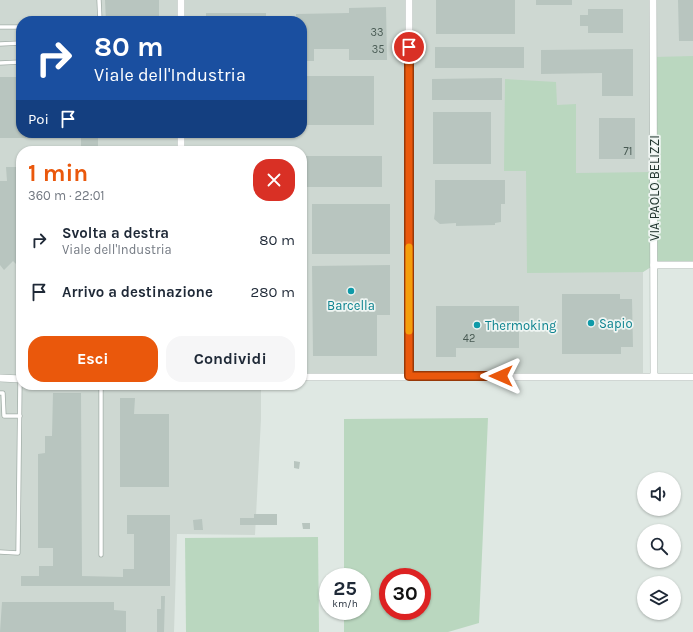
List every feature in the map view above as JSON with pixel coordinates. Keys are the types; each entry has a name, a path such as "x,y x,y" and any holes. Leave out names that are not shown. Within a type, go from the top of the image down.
{"street":[{"path":"181,0 181,16"},
{"path":"409,0 409,376"},
{"name":"VIA PAOLO BELIZZI","path":"653,0 654,376"},
{"path":"654,265 693,265"},
{"path":"307,377 693,377"},
{"path":"0,378 16,379"}],"lane":[{"path":"100,0 100,16"},
{"path":"0,28 16,27"},
{"path":"0,44 16,43"},
{"path":"0,63 16,62"},
{"path":"0,552 18,553 21,390"},
{"path":"101,390 101,555"},
{"path":"0,393 3,393 4,416 20,416"}],"shaded area":[{"path":"0,0 693,0 693,265 654,265 643,272 643,377 307,377 307,146 16,146 16,390 261,390 255,535 177,534 174,632 0,632"}],"green space":[{"path":"693,56 693,265 654,265 643,272 527,273 526,171 504,171 505,79 556,82 557,105 576,104 576,173 653,172 654,57"},
{"path":"488,418 479,623 448,632 344,632 344,620 371,620 371,568 344,568 344,419"},
{"path":"318,537 319,632 186,632 185,538"}],"building":[{"path":"105,0 159,0 159,16 106,16"},
{"path":"436,0 515,0 515,34 436,34"},
{"path":"536,0 572,0 572,5 536,5"},
{"path":"678,0 693,0 693,41 679,41"},
{"path":"386,7 387,60 349,60 349,49 314,49 314,61 307,61 307,16 296,16 296,14 349,13 349,8"},
{"path":"588,9 623,9 623,33 588,33 588,26 580,26 580,15 588,15"},
{"path":"206,13 266,13 266,16 206,16"},
{"path":"435,47 524,47 524,68 435,68"},
{"path":"633,49 633,96 602,96 602,73 541,74 541,50"},
{"path":"307,76 374,76 374,125 307,125"},
{"path":"0,77 16,77 16,138 0,138"},
{"path":"502,78 502,100 432,100 432,79"},
{"path":"433,112 491,112 491,164 433,164"},
{"path":"599,118 635,118 635,159 599,159"},
{"path":"81,138 98,138 98,146 81,146"},
{"path":"307,156 382,156 382,187 307,187"},
{"path":"6,167 16,167 16,264 13,261 4,270 0,265 0,181 7,181"},
{"path":"435,180 505,180 505,204 501,204 501,222 495,223 495,225 456,226 456,223 440,224 434,219"},
{"path":"312,204 390,204 390,254 312,254"},
{"name":"Barcella","path":"390,265 390,315 377,315 377,356 313,356 312,266"},
{"name":"Sapio","path":"562,294 620,294 620,299 632,299 633,347 621,347 621,354 562,354"},
{"name":"Thermoking","path":"436,306 519,306 519,348 456,348 456,357 436,357"},
{"path":"53,393 81,393 82,576 123,577 123,569 134,569 134,534 127,534 127,515 170,515 170,586 21,586 21,576 39,576 39,566 53,566 53,548 38,548 38,454 45,453 45,436 52,436"},
{"path":"120,398 135,398 134,414 169,414 169,487 120,487"},
{"path":"294,461 300,462 299,469 294,468"},
{"path":"254,514 277,514 277,525 240,525 240,518 254,518"},
{"path":"202,519 203,530 194,530 193,520"},
{"path":"302,523 310,523 310,529 303,529"},
{"path":"161,596 165,596 164,632 157,632 157,609 161,609"},
{"path":"2,602 114,602 114,610 126,611 126,632 0,632"}],"slow traffic":[{"path":"409,247 409,331"}],"place":[{"name":"Barcella","path":"351,291"},
{"name":"Sapio","path":"591,323"},
{"name":"Thermoking","path":"477,325"}],"route":[{"path":"409,47 409,376 501,376"}]}
